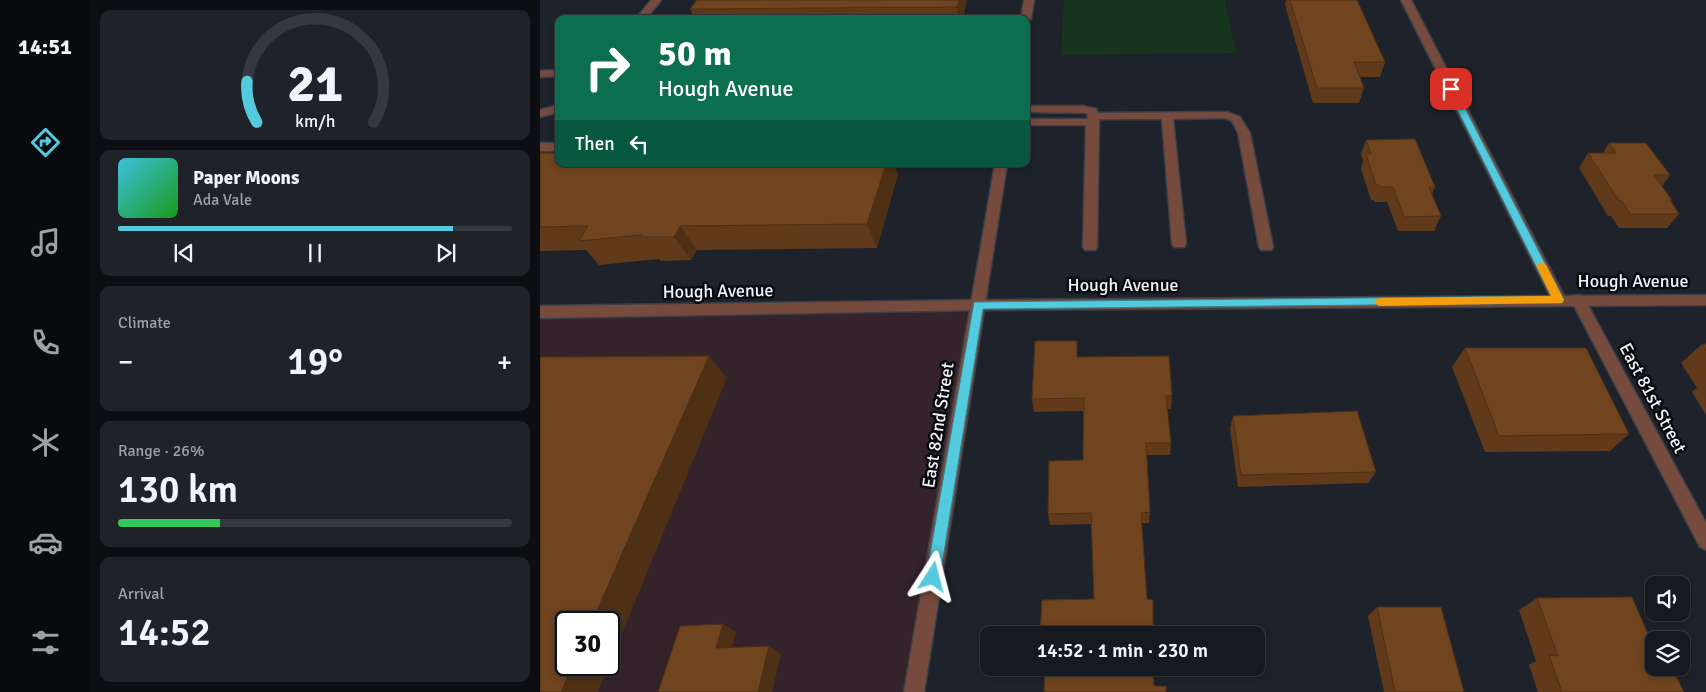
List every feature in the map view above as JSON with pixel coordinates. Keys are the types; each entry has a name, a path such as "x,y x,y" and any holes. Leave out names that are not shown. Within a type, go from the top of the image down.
{"street":[{"path":"644,15 656,0"},
{"path":"1027,15 1029,0"},
{"path":"1406,0 1559,300"},
{"path":"540,74 555,73"},
{"path":"540,114 555,109"},
{"path":"1030,109 1083,109 1092,111 1090,247"},
{"path":"1030,122 1227,115 1236,119 1244,133 1266,247"},
{"path":"1167,116 1179,244"},
{"path":"540,147 555,147"},
{"name":"East 82nd Street","path":"914,692 1001,167"},
{"name":"East 81st Street","path":"1578,300 1706,541"},
{"name":"Hough Avenue","path":"540,312 978,305 1706,300"}],"shaded area":[{"path":"978,305 914,692 540,692 540,312"}],"green space":[{"path":"1064,0 1225,0 1236,53 1061,55"}],"building":[{"path":"697,0 959,0 957,7 690,9"},
{"path":"1290,0 1357,0 1385,62 1354,62 1364,88 1317,88"},
{"path":"1415,139 1435,187 1429,187 1441,216 1404,217 1393,187 1380,187 1376,185 1366,154 1371,154 1366,140"},
{"path":"1609,143 1646,143 1670,175 1654,175 1672,200 1670,200 1679,214 1630,214 1622,201 1619,201 1588,153 1616,153"},
{"path":"540,153 555,153 555,167 885,167 867,224 680,226 674,237 643,237 641,235 579,241 588,226 540,227"},
{"path":"1035,341 1077,341 1077,357 1169,356 1172,396 1166,396 1171,443 1146,443 1150,512 1141,513 1147,599 1153,600 1153,626 1041,626 1042,600 1094,599 1091,513 1048,514 1049,461 1083,460 1084,398 1032,399"},
{"path":"1465,348 1586,348 1629,434 1499,436"},
{"path":"709,356 597,611 555,611 555,676 568,676 561,692 540,692 540,357"},
{"path":"1357,411 1376,472 1241,475 1233,416"},
{"path":"1632,597 1647,631 1645,631 1645,676 1676,676 1684,692 1562,692 1549,655 1558,656 1537,598"},
{"path":"1377,607 1441,607 1464,692 1395,692"},
{"path":"723,624 716,648 769,646 758,692 658,692 680,626"},
{"path":"1045,676 1153,676 1154,686 1166,686 1166,692 1044,692"}],"slow traffic":[{"path":"1379,302 1559,300 1541,265"}],"route":[{"path":"933,577 978,305 1559,300 1451,89"}]}
